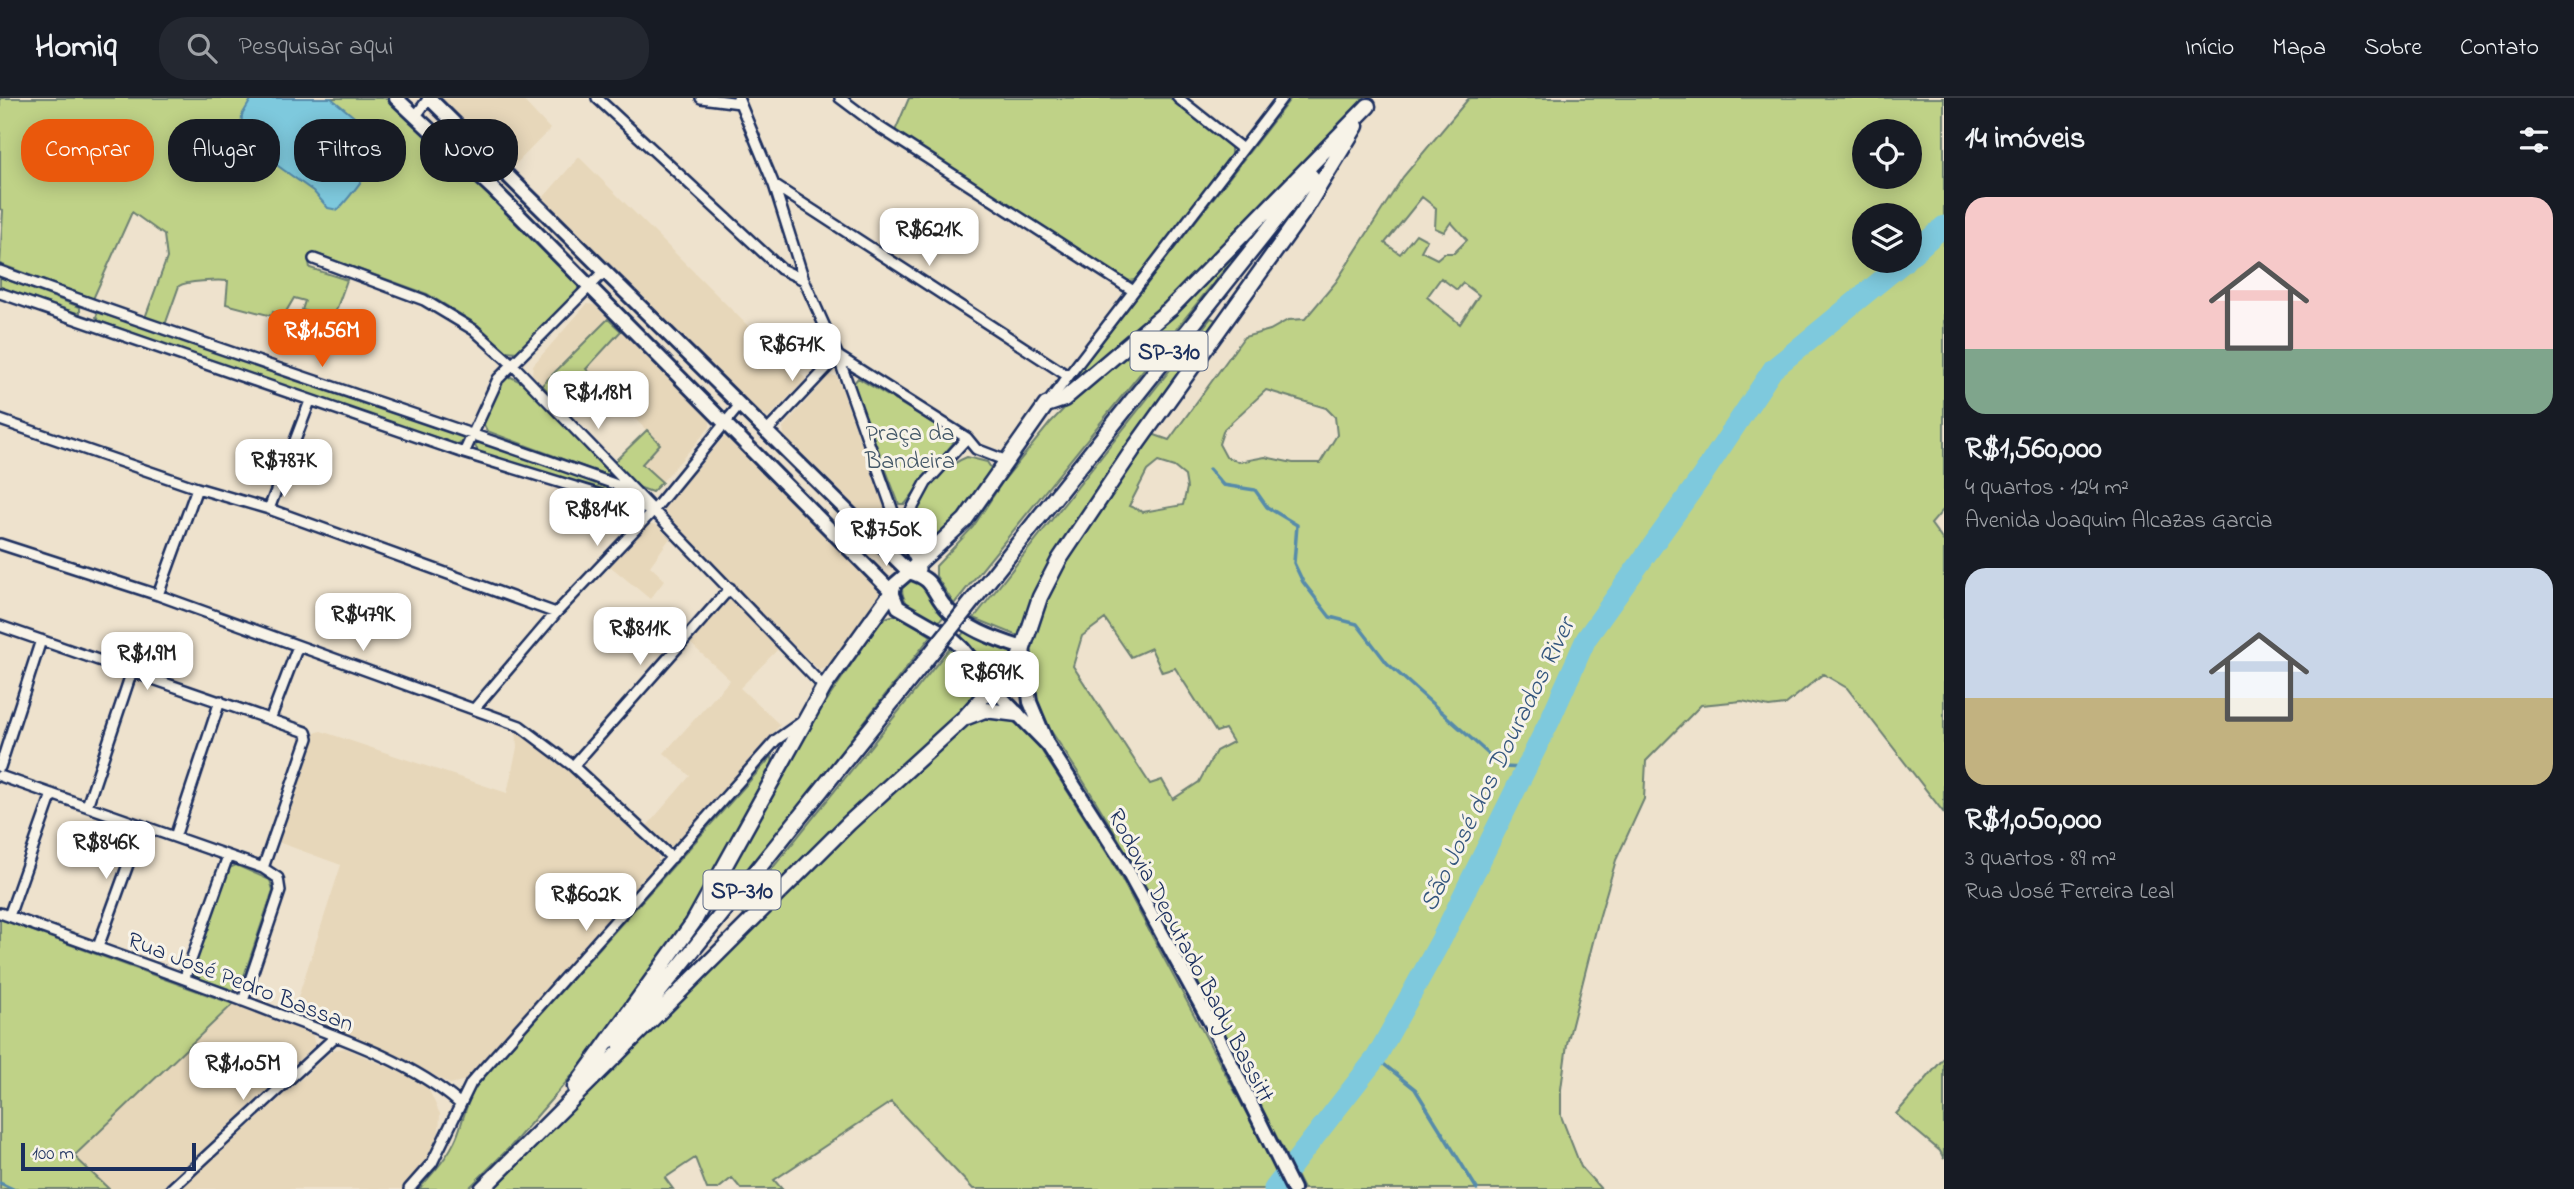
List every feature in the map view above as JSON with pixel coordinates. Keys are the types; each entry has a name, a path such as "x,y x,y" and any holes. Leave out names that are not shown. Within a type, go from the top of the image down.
{"main road":[{"path":"913,569 965,520 1046,405 1064,399 1170,309 1371,102"},
{"path":"1018,651 1040,597 1059,560 1140,440 1304,211 1371,102"},
{"name":"SP-310","path":"482,1189 556,1114 629,1030 924,663 1220,287 1371,102"},
{"path":"556,1114 693,923 824,687 892,592"},
{"path":"556,1114 849,823 965,717 993,685"},
{"path":"965,717 985,710 1017,714"}],"street":[{"name":"Rodovia Deputado Bady Bassitt","path":"396,98 493,190 588,289 892,592 898,607 949,636 1017,714 1048,745"},
{"path":"415,117 429,98 451,119"},
{"path":"597,98 781,269 804,281"},
{"path":"701,98 739,101 774,185 804,281 838,356 913,569"},
{"path":"840,98 876,125 1132,290"},
{"path":"1178,98 1241,148"},
{"path":"1046,405 1282,98"},
{"path":"493,190 500,182"},
{"path":"517,182 738,406 768,430 884,544 927,578 942,603 971,626 1018,651 1006,682 993,685"},
{"path":"774,185 1068,376"},
{"path":"314,259 424,300 474,330 513,365 824,687"},
{"path":"0,271 201,344 474,433 636,491"},
{"path":"464,453 498,379 604,272"},
{"path":"0,293 464,453 653,511"},
{"path":"83,321 90,304"},
{"path":"768,430 838,356"},
{"path":"838,356 967,438 976,449 1007,461"},
{"path":"269,509 310,401"},
{"path":"475,708 556,613 653,511 738,406"},
{"path":"0,420 197,488 269,509 556,613"},
{"path":"884,544 900,531 926,483 967,438"},
{"path":"158,596 197,488"},
{"path":"0,544 158,596 520,726 573,766 672,858"},
{"path":"892,592 895,584 913,569"},
{"path":"573,766 730,589"},
{"path":"0,626 271,718 309,734 263,868"},
{"path":"0,767 41,640"},
{"path":"271,718 298,646"},
{"name":"Rodovia Deputado Bady Bassitt","path":"1018,651 1030,702 1048,745 1121,859 1214,1029 1293,1189"},
{"path":"87,806 132,671"},
{"path":"174,837 220,701"},
{"path":"409,1189 432,1163 471,1083 776,740 807,718"},
{"path":"0,776 263,868 278,878 279,891 243,1001"},
{"path":"4,914 52,794"},
{"path":"97,947 142,826"},
{"path":"185,977 229,856"},
{"name":"Rua José Pedro Bassan","path":"4,914 185,977 336,1036 437,1084 459,1103"},
{"path":"171,1189 336,1036"}],"shaded area":[{"path":"443,98 521,98 550,129 518,162 518,119 461,119 443,102"},
{"path":"579,157 796,374 799,372 806,379 768,418 742,401 542,199"},
{"path":"587,304 595,305 608,319 542,385 532,374 533,365"},
{"path":"621,331 710,417 710,427 662,482 642,464 660,444 586,369"},
{"path":"829,376 837,376 889,520 886,536 784,436 783,427"},
{"path":"725,436 730,437 879,587 877,605 830,666 819,670 663,515 664,506"},
{"path":"650,524 657,525 670,538 650,566 665,580 650,599 610,566"},
{"path":"726,600 736,601 780,647 740,688 780,725 676,847 667,846 646,827 690,776 664,753 730,680 689,642"},
{"path":"321,731 507,793 517,748 516,731 569,769 658,853 658,865 470,1079 450,1084 396,1055 293,1013 341,865 278,842 315,733"},
{"path":"233,1004 312,1034 315,1045 161,1189 109,1189 74,1157"},
{"path":"345,1048 417,1080 429,1090 440,1114 439,1132 426,1160 402,1189 181,1189 333,1050"}],"green space":[{"path":"0,98 387,98 420,128 420,182 478,182 578,280 578,295 518,352 505,351 478,325 427,294 314,253 309,262 310,268 347,280 329,330 317,327 322,316 302,310 305,301 294,298 284,315 273,312 272,316 226,304 228,281 195,282 179,286 165,325 145,318 167,258 164,235 132,212 93,299 0,264 3,210 0,209"},
{"path":"909,98 1170,98 1231,146 1231,156 1135,280 1128,281 895,131"},
{"path":"1291,98 1366,98 1167,307 1077,380 1074,378"},
{"path":"1469,98 1944,98 1944,509 1931,524 1944,542 1944,813 1847,688 1823,674 1785,705 1769,707 1742,701 1701,705 1646,761 1644,799 1616,860 1598,922 1567,1044 1561,1089 1561,1116 1581,1167 1601,1189 1303,1189 1149,893 1045,722 1036,699 1031,676 1030,651 1042,603 1085,528 1152,434 1169,440 1244,337 1270,330 1288,320 1305,319 1336,282 1403,177","holes":["1422,197 1436,208 1435,228 1444,232 1451,222 1467,240 1454,253 1444,253 1437,259 1421,251 1427,240 1416,234 1400,254 1385,243","1441,278 1457,290 1463,283 1479,295 1460,324 1427,297","1266,390 1326,408 1335,417 1337,435 1320,463 1293,463 1265,457 1239,462 1226,457 1219,444 1224,429","1158,462 1174,467 1185,476 1187,488 1183,505 1143,512 1129,506 1147,471","1105,619 1131,657 1151,648 1162,672 1175,668 1216,732 1225,729 1233,742 1216,751 1199,782 1173,799 1162,780 1150,784 1073,666 1082,636"]},
{"path":"1249,239 954,604 936,576 936,566 973,527 1003,481 1050,423 1089,383 1173,313"},
{"path":"0,277 80,307 80,314 0,288"},
{"path":"98,312 460,434 462,443 456,444 312,397 99,321 96,317"},
{"path":"1211,318 1216,320 1214,325 1127,450 1021,637 974,618"},
{"path":"608,319 621,331 586,369 601,383 569,414 542,385"},
{"path":"511,377 531,387 610,474 603,474 487,431 483,423 502,379"},
{"name":"Praça da Bandeira","path":"858,378 951,434 953,443 905,504 899,504 853,384"},
{"path":"647,430 660,444 642,464 662,482 652,492 638,487 614,462"},
{"path":"478,441 636,496 629,502 479,452 475,446"},
{"path":"967,457 987,462 991,468 985,481 970,505 919,556 913,542 915,512 931,485 942,473"},
{"path":"912,579 927,587 946,614 938,623 915,610 906,601 902,588"},
{"path":"900,616 931,636 720,907 711,912 710,908 813,721 882,619"},
{"path":"966,629 1012,650 1016,654 1014,668 997,679 990,677 959,639"},
{"path":"952,645 984,687 982,693 744,916 741,911 746,901"},
{"path":"995,716 1016,721 1038,745 1112,861 1287,1189 973,1189 891,1102 774,1180 782,1189 741,1189 732,1178 718,1189 707,1189 695,1158 665,1178 673,1189 494,1189 852,828 967,723"},
{"path":"772,756 773,767 690,921 582,1064 511,1146 468,1189 419,1189 454,1143 477,1085"},
{"path":"236,865 270,880 273,890 241,985 232,990 195,977 191,971 227,869"},
{"path":"0,919 233,1004 74,1156 109,1189 0,1189"},
{"path":"1944,1058 1944,1159 1940,1151 1896,1114"}],"water":[{"path":"252,98 331,98 357,119 294,119 294,177 280,167 280,119 242,119"},
{"path":"300,182 360,182 338,210 328,208"}],"waterway":[{"name":"São José dos Dourados River","path":"1922,245 1944,226"},
{"name":"São José dos Dourados River","path":"1274,1189 1376,1058 1441,940 1550,720 1586,639 1702,476 1773,369 1890,273"},
{"path":"1209,469 1223,485 1255,490 1267,507 1297,525 1294,563 1303,582 1330,617 1357,624 1387,663 1503,767 1525,768"},
{"path":"1376,1058 1415,1089 1477,1189"},
{"path":"0,1183 13,1189"}]}
